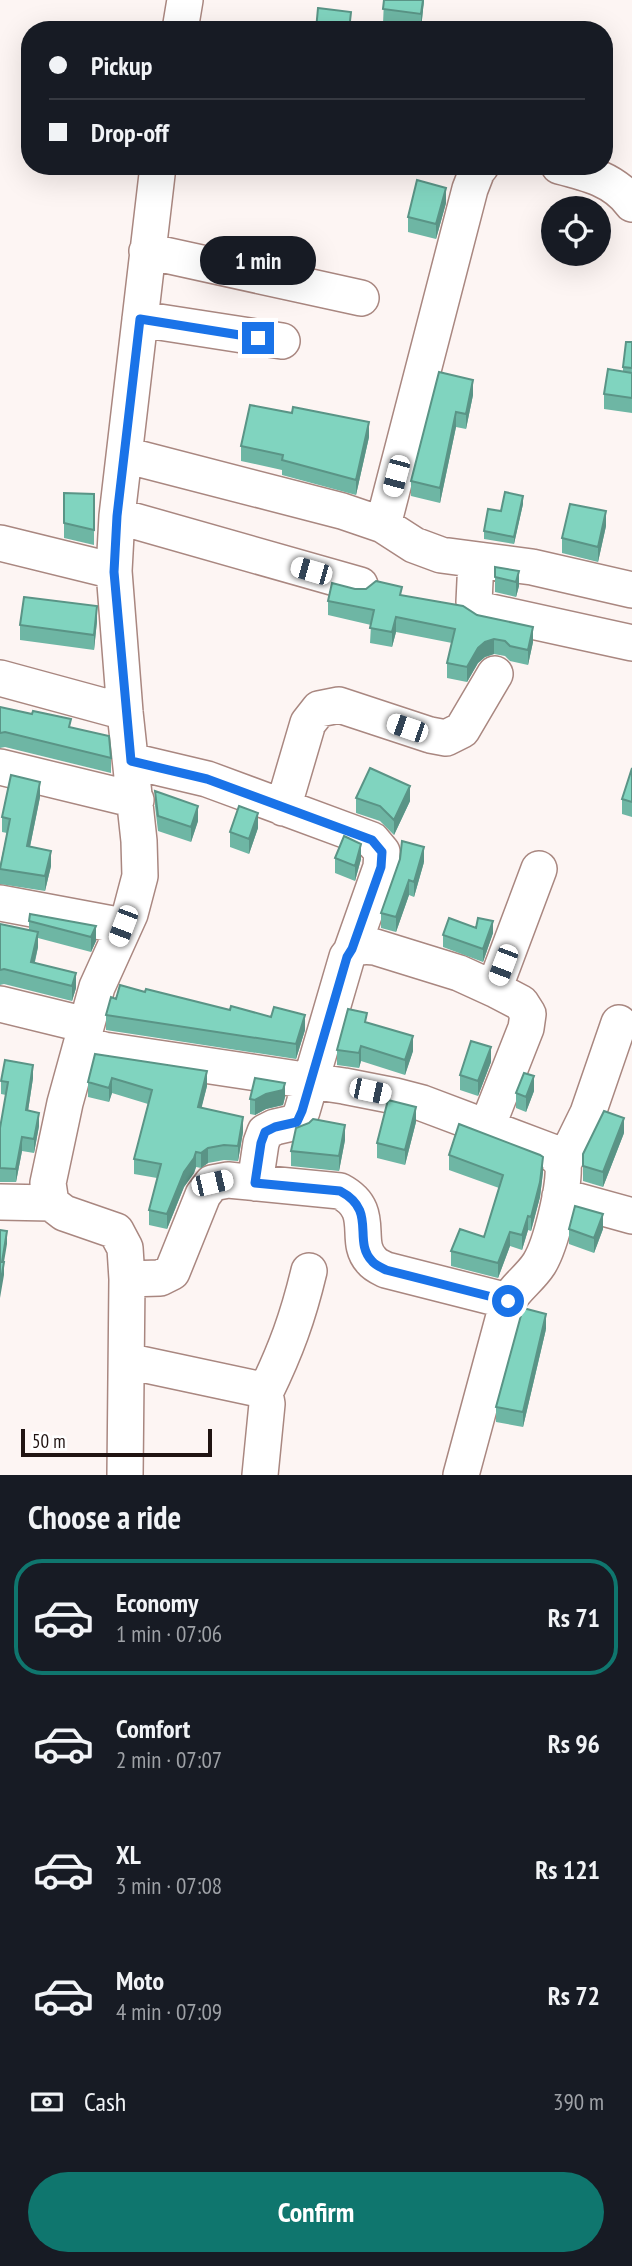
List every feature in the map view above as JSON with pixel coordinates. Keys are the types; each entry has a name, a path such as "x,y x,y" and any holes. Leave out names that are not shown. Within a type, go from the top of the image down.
{"street":[{"path":"182,21 185,0"},
{"path":"51,1203 48,1183 65,1102 97,987 130,914 140,876 136,800 125,712 114,572 117,516 157,175"},
{"path":"383,525 475,175"},
{"path":"587,175 606,181 625,194 632,204"},
{"path":"147,251 361,298"},
{"path":"140,319 282,341"},
{"path":"125,455 342,510 383,525 414,545 441,555 532,567 632,590"},
{"path":"117,516 360,585"},
{"path":"0,543 114,572"},
{"path":"476,561 474,601 482,610 632,643"},
{"path":"283,808 308,723 319,709 339,705 446,738 462,730 495,674"},
{"path":"0,678 125,712"},
{"path":"131,761 207,779 372,840 382,852 381,867 347,957 297,1122 265,1132 255,1183"},
{"path":"0,767 136,800"},
{"path":"494,989 539,869"},
{"path":"0,903 123,926"},
{"path":"352,949 362,946 375,947 459,974 520,1003 528,1014 526,1028 487,1127"},
{"path":"0,1004 84,1035 104,1050 311,1080 422,1103 552,1152 562,1180 632,1216"},
{"path":"461,1475 508,1301 541,1260 562,1180 619,1023"},
{"path":"127,1279 160,1278 172,1272 203,1195 212,1183 228,1180 340,1191 351,1197 359,1207 366,1253 372,1262 386,1270 508,1301"},
{"path":"0,1202 51,1203 64,1213 116,1231 125,1248 125,1475"},
{"path":"260,1475 267,1404 265,1393 285,1353 309,1271"},
{"path":"127,1362 258,1388 265,1393"}],"building":[{"path":"384,0 423,0 421,14 383,9"},
{"path":"318,8 351,12 350,21 317,21"},
{"path":"417,180 446,188 436,224 408,217"},
{"path":"626,342 632,342 632,368 623,367"},
{"path":"608,369 632,373 632,398 604,394"},
{"path":"439,372 473,380 466,414 456,412 440,488 411,481"},
{"path":"250,405 292,413 293,407 369,422 356,480 282,460 283,455 241,446"},
{"path":"505,492 523,496 514,537 484,531 488,509 501,511"},
{"path":"64,493 94,494 94,530 64,523"},
{"path":"570,504 606,511 598,547 562,538"},
{"path":"495,567 519,571 516,582 495,577"},
{"path":"376,581 402,587 400,595 463,606 477,615 533,627 528,650 494,639 478,648 467,667 447,663 455,629 396,617 392,632 370,628 374,610 328,601 332,583 366,589"},
{"path":"24,597 97,606 94,635 20,625"},
{"path":"0,707 71,719 69,727 109,736 111,758 0,733"},
{"path":"370,768 410,786 394,820 380,806 356,798"},
{"path":"632,768 632,802 622,799"},
{"path":"11,775 40,782 27,846 51,851 45,876 0,869 10,819 2,817"},
{"path":"155,791 198,806 191,827 158,816"},
{"path":"239,806 258,813 249,839 230,832"},
{"path":"344,836 361,844 355,866 335,858"},
{"path":"402,841 424,847 414,882 409,880 396,917 381,913 400,859"},
{"path":"30,914 96,926 91,937 29,921"},
{"path":"449,918 476,928 478,918 493,921 483,949 443,935"},
{"path":"0,924 38,932 31,962 76,973 72,986 0,970"},
{"path":"120,985 230,1010 231,1006 271,1017 274,1007 305,1015 296,1044 106,1015 111,997 116,999"},
{"path":"348,1009 367,1013 365,1022 413,1036 405,1060 361,1046 359,1053 337,1050"},
{"path":"471,1041 491,1047 478,1081 460,1075"},
{"path":"95,1054 207,1071 198,1107 243,1117 238,1146 224,1145 208,1148 201,1153 196,1152 184,1172 167,1214 149,1210 161,1164 134,1159 152,1090 112,1078 109,1088 88,1082"},
{"path":"5,1060 33,1065 26,1110 39,1113 34,1139 22,1137 16,1169 0,1168 0,1128 8,1082 1,1081"},
{"path":"524,1073 534,1076 526,1097 516,1093"},
{"path":"255,1078 285,1083 283,1090 255,1100 250,1099"},
{"path":"388,1100 416,1107 405,1150 377,1143"},
{"path":"604,1111 624,1118 603,1172 583,1166 583,1154"},
{"path":"313,1119 345,1125 339,1156 291,1151 296,1128"},
{"path":"459,1124 543,1157 531,1217 528,1216 522,1235 510,1232 498,1263 451,1251 460,1229 484,1237 503,1175 449,1155"},
{"path":"575,1206 603,1214 594,1238 569,1229"},
{"path":"0,1230 7,1231 0,1286"},
{"path":"523,1308 546,1314 523,1412 496,1407"}],"route":[{"path":"258,338 140,319 117,516 114,572 131,761 207,779 372,840 382,852 381,867 347,957 302,1111 297,1122 265,1132 255,1183 340,1191 351,1197 359,1207 366,1253 372,1262 386,1270 508,1301"}]}
